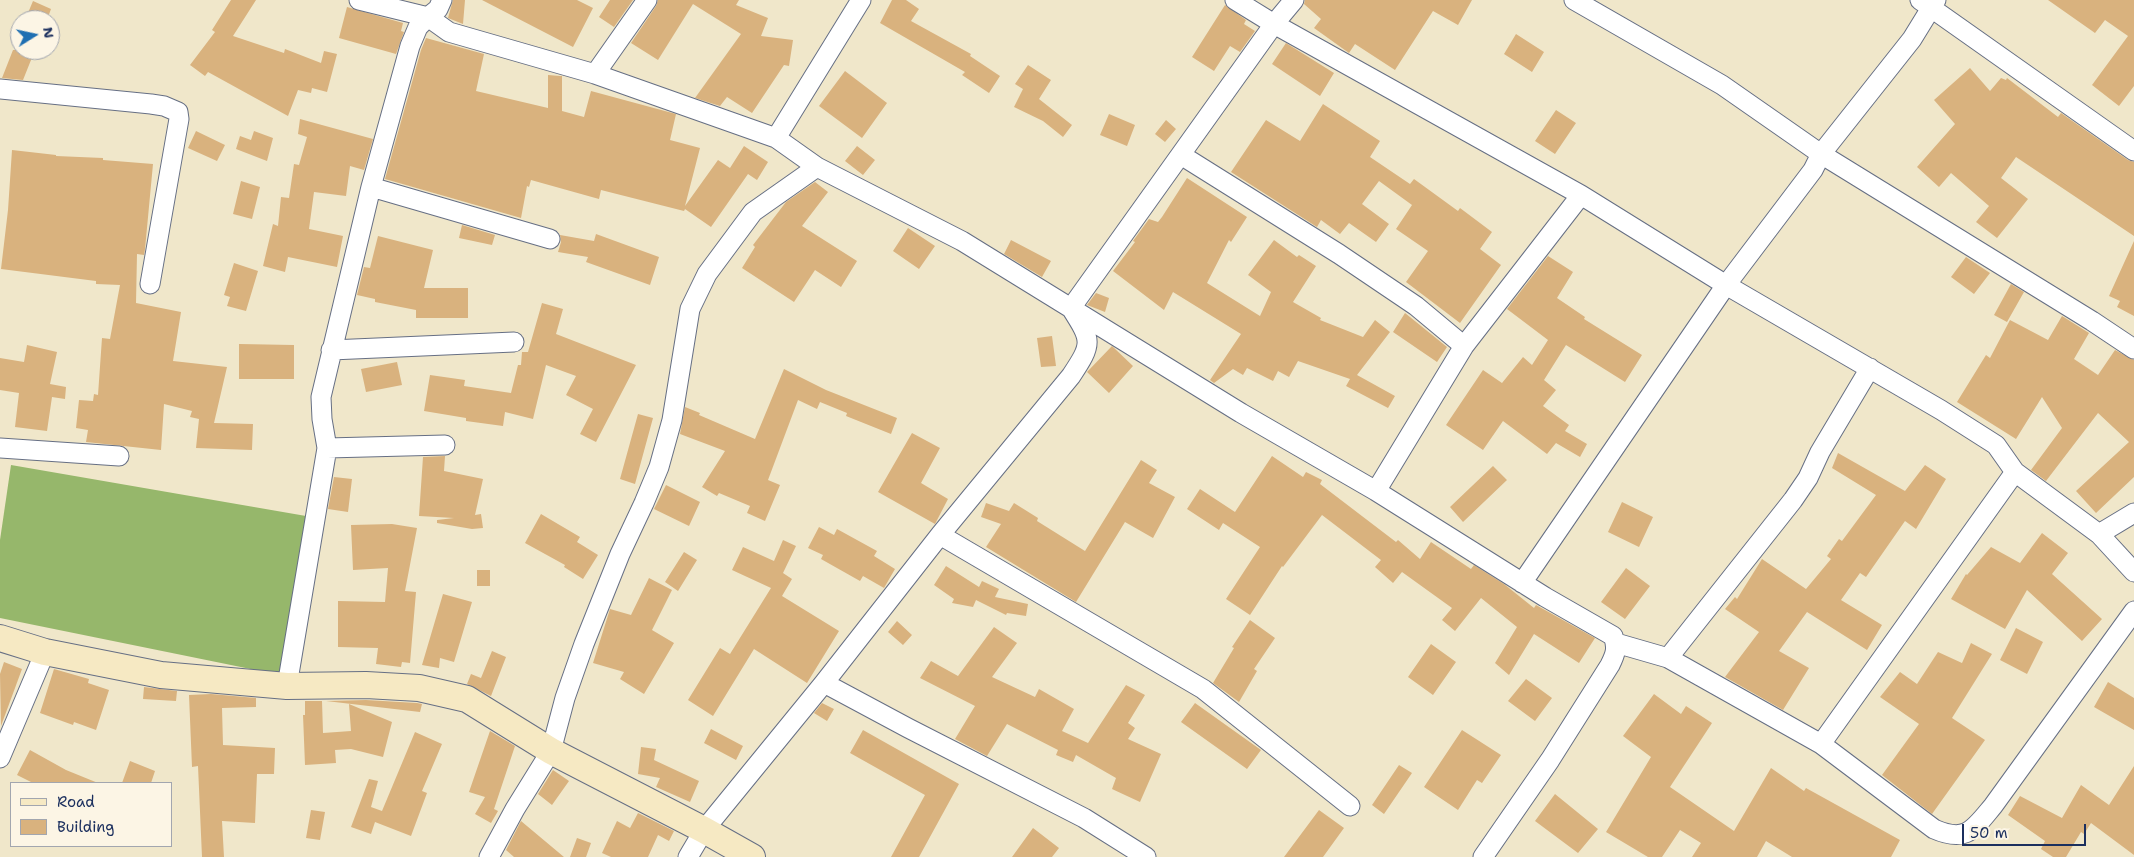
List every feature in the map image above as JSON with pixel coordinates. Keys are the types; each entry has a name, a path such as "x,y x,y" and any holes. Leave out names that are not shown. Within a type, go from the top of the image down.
{"street":[{"path":"359,0 428,17 449,32 595,74 776,138 817,167 962,241 1242,413 1376,491 1613,636 1616,643 1616,652 1610,665 1550,760 1483,857"},
{"path":"287,686 327,448 322,419 321,397 331,350 371,187 410,46 418,27 438,9 442,0"},
{"path":"595,74 647,0"},
{"path":"776,138 861,0"},
{"path":"1235,0 1274,24 1581,195 1726,285 1870,368 1996,445 2015,472 2099,534 2134,572"},
{"path":"1071,308 1274,24 1294,0"},
{"path":"1574,0 1722,85 1821,154 2092,321 2134,349"},
{"path":"1522,582 1726,285 1813,170 1821,154 1906,47 1930,3 2134,151"},
{"path":"0,89 151,104 173,108 178,112 179,119 150,284"},
{"path":"1182,155 1362,269 1416,306 1464,346"},
{"path":"489,857 515,809 551,751 565,698 584,644 620,554 659,467 672,420 690,308 708,274 753,212 817,167"},
{"path":"371,187 550,239"},
{"path":"1376,491 1464,346 1581,195"},
{"path":"688,857 704,830 824,683 940,535 1071,376 1086,353 1088,334 1071,308"},
{"path":"331,350 514,342"},
{"path":"1668,658 1793,500 1808,478 1820,452 1870,368"},
{"path":"327,448 445,445"},
{"path":"0,448 119,456"},
{"path":"1821,744 2015,472"},
{"path":"2099,534 2134,513"},
{"path":"940,535 1203,689 1350,806"},
{"path":"1616,643 1668,658 1821,744 1934,829 1949,835 1962,835 1976,827 1993,806 2134,611"},
{"path":"0,638 45,652 161,675 287,686 366,685 419,688 467,699 551,751 752,857"},
{"path":"0,758 45,652"},
{"path":"824,683 1084,818 1146,857"}],"green space":[{"path":"11,465 306,516 285,676 0,618 0,540"}],"building":[{"path":"231,0 256,0 233,36 284,53 285,49 321,63 324,51 337,54 327,92 312,88 311,93 298,90 288,116 208,72 205,76 190,65 215,32 212,30"},
{"path":"453,0 465,0 463,24 448,18"},
{"path":"482,0 577,0 593,8 573,47"},
{"path":"610,0 633,0 614,27 599,17"},
{"path":"658,0 739,0 736,5 768,18 761,36 793,40 789,66 784,65 752,113 727,97 720,106 695,98 741,34 693,4 658,60 631,43"},
{"path":"892,0 906,0 919,9 911,21 971,54 970,56 1000,76 989,93 962,75 965,72 880,23"},
{"path":"1305,0 1472,0 1458,25 1433,11 1395,70 1355,44 1349,53 1314,28 1321,19 1304,4"},
{"path":"2048,0 2134,0 2134,86 2119,106 2092,85 2128,36 2105,20 2095,33"},
{"path":"33,1 51,9 51,10 29,10"},
{"path":"1225,5 1246,20 1244,24 1255,31 1240,52 1230,46 1214,71 1192,57"},
{"path":"347,7 403,23 401,31 404,32 396,54 339,38"},
{"path":"1516,34 1544,52 1532,72 1504,54"},
{"path":"426,38 484,54 476,91 548,108 548,75 562,76 562,111 584,117 591,91 676,114 670,140 700,148 685,206 718,160 730,168 744,146 768,162 757,180 748,174 711,227 685,209 684,211 601,190 599,199 531,180 529,187 527,186 521,218 385,179"},
{"path":"1286,43 1334,73 1320,96 1272,64"},
{"path":"10,58 10,60 31,60 23,80 2,78"},
{"path":"1028,65 1051,80 1039,99 1072,125 1063,137 1043,121 1014,107 1023,89 1015,84"},
{"path":"1970,68 1990,91 2001,78 2006,80 2007,78 2058,117 2061,113 2128,160 2134,162 2134,236 2016,157 2001,178 2028,199 1997,238 1976,222 1989,206 1951,173 1939,187 1917,167 1955,124 1934,100"},
{"path":"845,71 887,103 862,138 819,106"},
{"path":"1323,104 1380,141 1370,157 1410,184 1414,179 1458,211 1460,208 1492,232 1480,249 1501,265 1460,323 1406,282 1428,251 1396,229 1412,205 1379,181 1362,204 1389,224 1376,242 1349,223 1340,234 1321,220 1317,227 1231,172 1266,120 1300,141"},
{"path":"1556,110 1576,123 1555,154 1535,141"},
{"path":"1109,114 1135,125 1127,146 1100,135"},
{"path":"300,119 373,139 364,170 350,166 346,196 314,192 309,229 343,236 337,267 288,257 285,272 263,266 273,224 278,226 281,197 289,198 294,164 299,165 307,137 298,134"},
{"path":"1166,120 1176,129 1165,142 1155,134"},
{"path":"196,131 225,145 217,161 188,148"},
{"path":"254,131 273,138 267,161 236,149 240,136 251,140"},
{"path":"857,146 875,160 863,175 845,161"},
{"path":"12,150 56,156 103,158 103,160 153,164 144,255 137,254 136,303 181,312 173,361 227,367 214,423 253,424 252,450 196,448 199,419 190,417 192,411 164,404 161,450 86,442 88,430 76,428 79,400 93,401 94,394 98,395 102,338 110,339 120,285 96,284 96,281 1,269 8,210"},
{"path":"1187,178 1247,217 1231,242 1229,240 1207,283 1260,316 1271,292 1248,275 1274,240 1297,257 1299,255 1316,266 1293,302 1321,318 1320,320 1363,337 1375,320 1390,332 1357,375 1395,396 1388,408 1346,386 1350,379 1298,361 1289,377 1278,371 1273,381 1247,368 1243,375 1233,369 1214,383 1210,380 1241,334 1173,292 1164,310 1113,271 1135,242 1133,241 1149,219 1158,222 1162,217"},
{"path":"241,181 260,187 252,219 233,214"},
{"path":"815,182 828,192 802,226 857,261 841,287 815,270 794,302 742,268 755,247 753,245 786,202"},
{"path":"462,225 495,235 492,245 459,238"},
{"path":"908,228 935,246 919,269 893,251"},
{"path":"596,234 659,257 650,285 586,262 588,257 558,252 561,242 560,235 594,241"},
{"path":"378,236 433,250 424,288 468,288 468,318 416,318 416,310 375,302 375,299 357,295 364,267 370,268"},
{"path":"1011,240 1051,261 1042,277 1004,254"},
{"path":"2134,241 2134,316 2117,307 2120,301 2109,296"},
{"path":"1548,256 1573,272 1557,298 1585,317 1584,319 1642,355 1625,382 1566,345 1544,380 1556,390 1543,406 1569,425 1565,431 1587,444 1580,457 1556,443 1547,454 1503,421 1483,450 1446,425 1483,370 1502,383 1523,357 1532,365 1548,340 1507,309"},
{"path":"1966,257 1990,273 1974,294 1951,277"},
{"path":"234,263 258,271 246,311 227,306 230,297 224,295"},
{"path":"2011,284 2024,292 2007,322 1994,315"},
{"path":"1096,293 1109,298 1105,312 1087,305"},
{"path":"542,303 563,309 556,334 636,365 596,442 580,434 593,409 566,395 576,376 546,365 533,419 505,412 503,426 466,421 466,418 424,411 430,375 465,380 464,386 511,393 518,365 521,365 522,352 528,352"},
{"path":"1405,313 1447,347 1437,362 1393,332"},
{"path":"2062,316 2089,333 2074,359 2098,375 2115,350 2134,360 2134,477 2096,513 2076,491 2129,442 2098,413 2046,481 2031,470 2062,428 2042,397 2016,439 1957,402 1986,355 1990,358 2010,320 2048,340"},
{"path":"1052,336 1056,366 1041,367 1037,338"},
{"path":"239,344 294,345 294,379 239,379"},
{"path":"27,345 57,352 50,384 66,387 65,399 52,397 47,431 15,427 19,393 0,390 0,358 24,362"},
{"path":"1112,346 1133,366 1109,393 1087,372"},
{"path":"397,362 402,385 366,392 361,369"},
{"path":"784,369 826,390 897,418 891,434 846,416 847,413 820,402 817,409 798,400 768,480 780,485 765,521 747,513 750,506 719,493 717,496 702,487 725,451 680,434 685,407 755,439"},
{"path":"638,414 653,418 635,484 620,479"},
{"path":"912,433 940,448 921,483 948,499 935,524 878,492"},
{"path":"1838,453 1905,491 1925,465 1946,479 1916,529 1905,521 1866,577 1860,573 1841,600 1882,625 1867,650 1807,612 1779,651 1809,668 1783,710 1725,677 1759,632 1725,609 1735,597 1737,599 1762,559 1806,589 1831,559 1827,556 1839,539 1842,541 1876,495 1832,468"},
{"path":"445,456 444,471 483,479 475,515 481,514 483,528 472,529 437,523 437,520 454,518 419,516 423,457"},
{"path":"1272,456 1303,477 1306,472 1322,480 1320,484 1396,542 1398,540 1420,559 1431,542 1471,569 1474,565 1504,584 1534,608 1536,605 1595,638 1579,663 1534,634 1509,675 1495,663 1517,627 1481,598 1455,631 1442,620 1452,608 1402,572 1393,583 1375,567 1381,560 1322,515 1282,566 1250,615 1226,599 1260,547 1223,523 1219,530 1187,509 1200,489 1235,512"},
{"path":"1141,460 1157,470 1149,483 1175,497 1153,538 1125,522 1076,602 986,547 1001,524 981,517 986,503 1009,511 1014,503 1038,518 1037,521 1085,551"},
{"path":"1493,466 1507,480 1463,522 1450,507"},
{"path":"334,477 352,479 348,512 328,509"},
{"path":"666,485 700,502 689,526 654,509"},
{"path":"1622,502 1653,517 1639,547 1608,532"},
{"path":"541,514 580,537 577,542 598,555 583,579 564,567 565,565 525,543"},
{"path":"392,524 417,528 405,591 416,592 410,663 402,662 401,667 376,664 378,648 338,647 338,601 385,602 388,568 353,570 351,525"},
{"path":"819,527 834,535 837,529 877,551 874,556 895,569 884,588 863,576 860,581 821,559 823,555 808,548"},
{"path":"2042,533 2068,553 2052,574 2102,619 2082,641 2027,590 2005,629 1951,599 1966,574 1991,547 2020,563"},
{"path":"783,540 796,546 783,573 792,579 782,596 839,631 807,683 754,649 713,716 688,700 720,648 730,654 771,588 732,570 743,547 774,561"},
{"path":"684,552 697,560 678,591 665,582"},
{"path":"946,566 979,587 982,581 999,589 995,597 1028,604 1026,616 1007,613 1006,615 976,600 973,607 952,603 954,599 934,585"},
{"path":"1626,568 1650,586 1625,619 1601,602"},
{"path":"477,570 490,570 490,586 477,586"},
{"path":"649,578 672,590 652,630 674,643 644,694 620,679 624,672 593,663 610,609 631,615"},
{"path":"443,594 472,602 454,662 440,658 439,668 422,665"},
{"path":"1250,620 1275,638 1254,669 1257,671 1239,702 1213,683 1234,648 1232,647"},
{"path":"897,621 912,635 903,645 888,632"},
{"path":"994,627 1017,643 992,677 1035,697 1039,689 1074,709 1062,731 1088,743 1126,685 1145,695 1128,723 1135,728 1128,739 1161,754 1140,802 1112,789 1116,778 1076,755 1073,762 1056,755 1058,750 1007,724 987,756 955,739 975,706 920,678 931,661 958,676"},
{"path":"2016,628 2043,642 2027,674 2000,660"},
{"path":"1971,643 1992,654 1952,718 1985,740 1932,814 1882,775 1919,724 1880,697 1900,672 1917,684 1938,652 1962,663"},
{"path":"1431,644 1456,662 1433,695 1408,677"},
{"path":"492,651 506,657 491,696 467,684 471,674 481,678"},
{"path":"4,662 22,669 1,726 0,674"},
{"path":"54,669 89,679 88,683 109,690 96,730 74,722 73,725 40,713"},
{"path":"1526,679 1552,698 1535,721 1508,701"},
{"path":"2108,682 2134,698 2134,730 2094,707"},
{"path":"144,687 177,691 176,701 143,699"},
{"path":"211,694 256,698 256,707 222,708 223,745 275,748 274,774 257,774 255,823 222,821 224,857 202,857 198,766 192,767 189,695"},
{"path":"1654,694 1681,714 1686,706 1712,723 1670,787 1734,831 1771,768 1804,791 1806,788 1900,840 1891,857 1792,857 1766,841 1757,857 1692,857 1701,843 1680,830 1662,857 1648,857 1606,832 1651,757 1623,736"},
{"path":"366,700 422,704 420,712 326,701"},
{"path":"305,701 322,701 323,733 351,731 349,704 392,722 383,757 351,749 335,750 336,763 305,765 303,715 305,715"},
{"path":"822,703 834,709 827,721 814,713"},
{"path":"1195,703 1261,750 1247,769 1181,722"},
{"path":"711,729 743,746 736,760 704,743"},
{"path":"863,730 959,784 919,857 891,857 925,795 850,753"},
{"path":"1462,730 1501,755 1482,783 1477,780 1458,810 1424,787"},
{"path":"490,731 515,746 494,809 498,811 491,823 475,814 485,797 469,792"},
{"path":"415,732 442,744 422,791 427,793 411,836 375,822 371,834 351,827 369,779 378,781 371,807 382,811"},
{"path":"641,747 656,749 654,760 699,781 690,802 656,787 660,778 638,774"},
{"path":"30,750 66,770 96,782 31,782 17,775"},
{"path":"130,761 155,771 151,782 122,782"},
{"path":"1399,765 1412,773 1384,814 1372,805"},
{"path":"2134,766 2134,855 2091,823 2084,834 2081,832 2066,857 2053,857 2041,849 2045,841 2008,815 2020,796 2062,818 2081,785 2109,805"},
{"path":"553,770 569,781 552,805 538,794"},
{"path":"1555,794 1598,829 1578,853 1535,821"},
{"path":"311,810 325,812 320,840 306,838"},
{"path":"1319,810 1344,828 1323,857 1284,857"},
{"path":"638,813 674,831 669,841 658,835 648,857 611,857 602,853 617,821 630,828"},
{"path":"521,821 564,857 514,857 506,850"},
{"path":"1033,828 1059,848 1052,857 1012,857"},
{"path":"577,838 591,843 586,857 570,857"}]}
